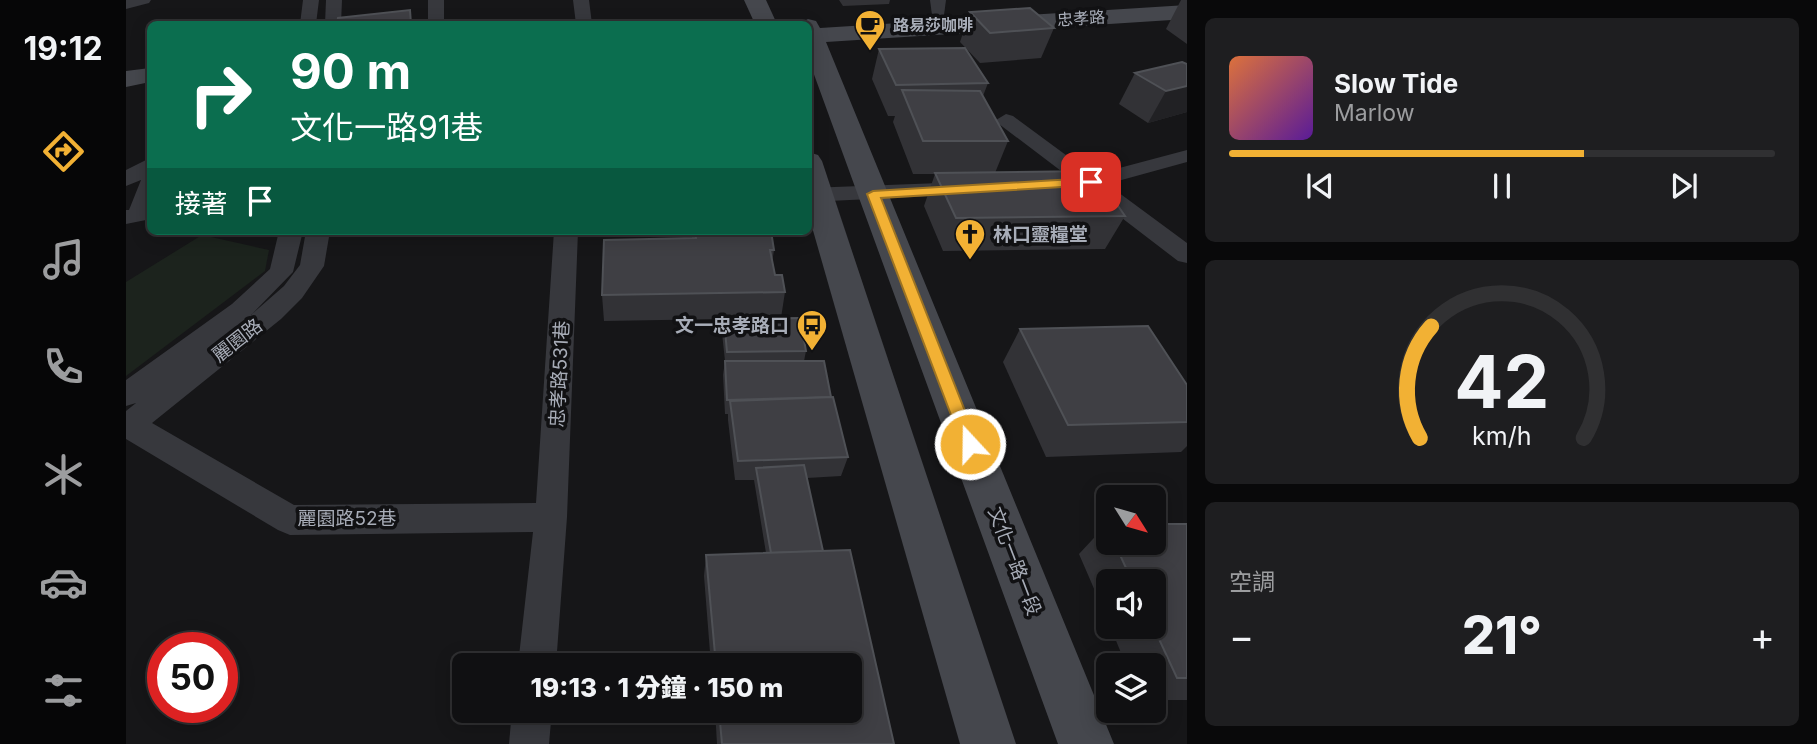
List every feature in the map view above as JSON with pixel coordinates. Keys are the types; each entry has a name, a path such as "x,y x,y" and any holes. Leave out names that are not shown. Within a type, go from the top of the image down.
{"main road":[{"path":"755,0 765,21"},
{"name":"忠孝路","path":"812,24 938,6 1141,0"},
{"name":"忠孝路","path":"812,25 1187,12"},
{"name":"文化一路一段","path":"812,45 873,194 1086,744"},
{"path":"126,79 147,76"},
{"path":"812,183 988,744"}],"street":[{"path":"126,4 144,0"},
{"path":"308,21 310,0"},
{"path":"333,21 334,0"},
{"path":"436,0 436,21"},
{"path":"581,0 584,21"},
{"path":"1006,120 1187,255"},
{"path":"1037,185 1091,182 1187,156"},
{"path":"126,180 147,166"},
{"path":"812,183 873,194 982,188"},
{"path":"126,217 138,215 147,190"},
{"name":"麗園路","path":"127,417 281,272 290,235"},
{"name":"麗園路","path":"127,417 272,313 313,266 317,235"},
{"name":"忠孝路531巷","path":"538,653 551,517 566,235"},
{"name":"麗園路52巷","path":"127,417 290,520 551,517"},
{"path":"529,744 531,723"}],"shaded area":[{"path":"202,235 269,250 265,271 126,376 126,282"}],"building":[{"path":"1030,8 1054,28 990,33 970,12"},
{"path":"410,10 411,21 338,21 338,18"},
{"path":"965,48 988,83 896,85 879,49"},
{"path":"1182,62 1187,64 1187,86 1166,91 1135,73"},
{"path":"902,90 980,91 1008,141 923,141"},
{"path":"1094,171 1125,216 956,218 935,173"},
{"path":"696,235 772,235 774,250 770,250 775,275 782,275 785,292 602,295 604,240 696,238"},
{"path":"800,318 806,351 727,352 724,319"},
{"path":"1148,326 1187,385 1187,422 1068,425 1020,329"},
{"path":"725,361 824,361 831,397 727,400"},
{"path":"833,397 848,457 738,461 730,401"},
{"path":"804,465 823,551 771,553 756,468"},
{"path":"1166,524 1187,524 1187,678 1177,678 1159,639 1166,639 1166,569 1126,569 1120,555 1166,555"},
{"path":"850,550 894,744 722,744 720,723 862,723 862,653 715,653 706,555"}],"place":[{"name":"路易莎咖啡","path":"870,52"},
{"name":"林口靈糧堂","path":"970,261"},
{"name":"文一忠孝路口","path":"812,352"}],"route":[{"path":"970,444 873,194 1091,182"}]}
